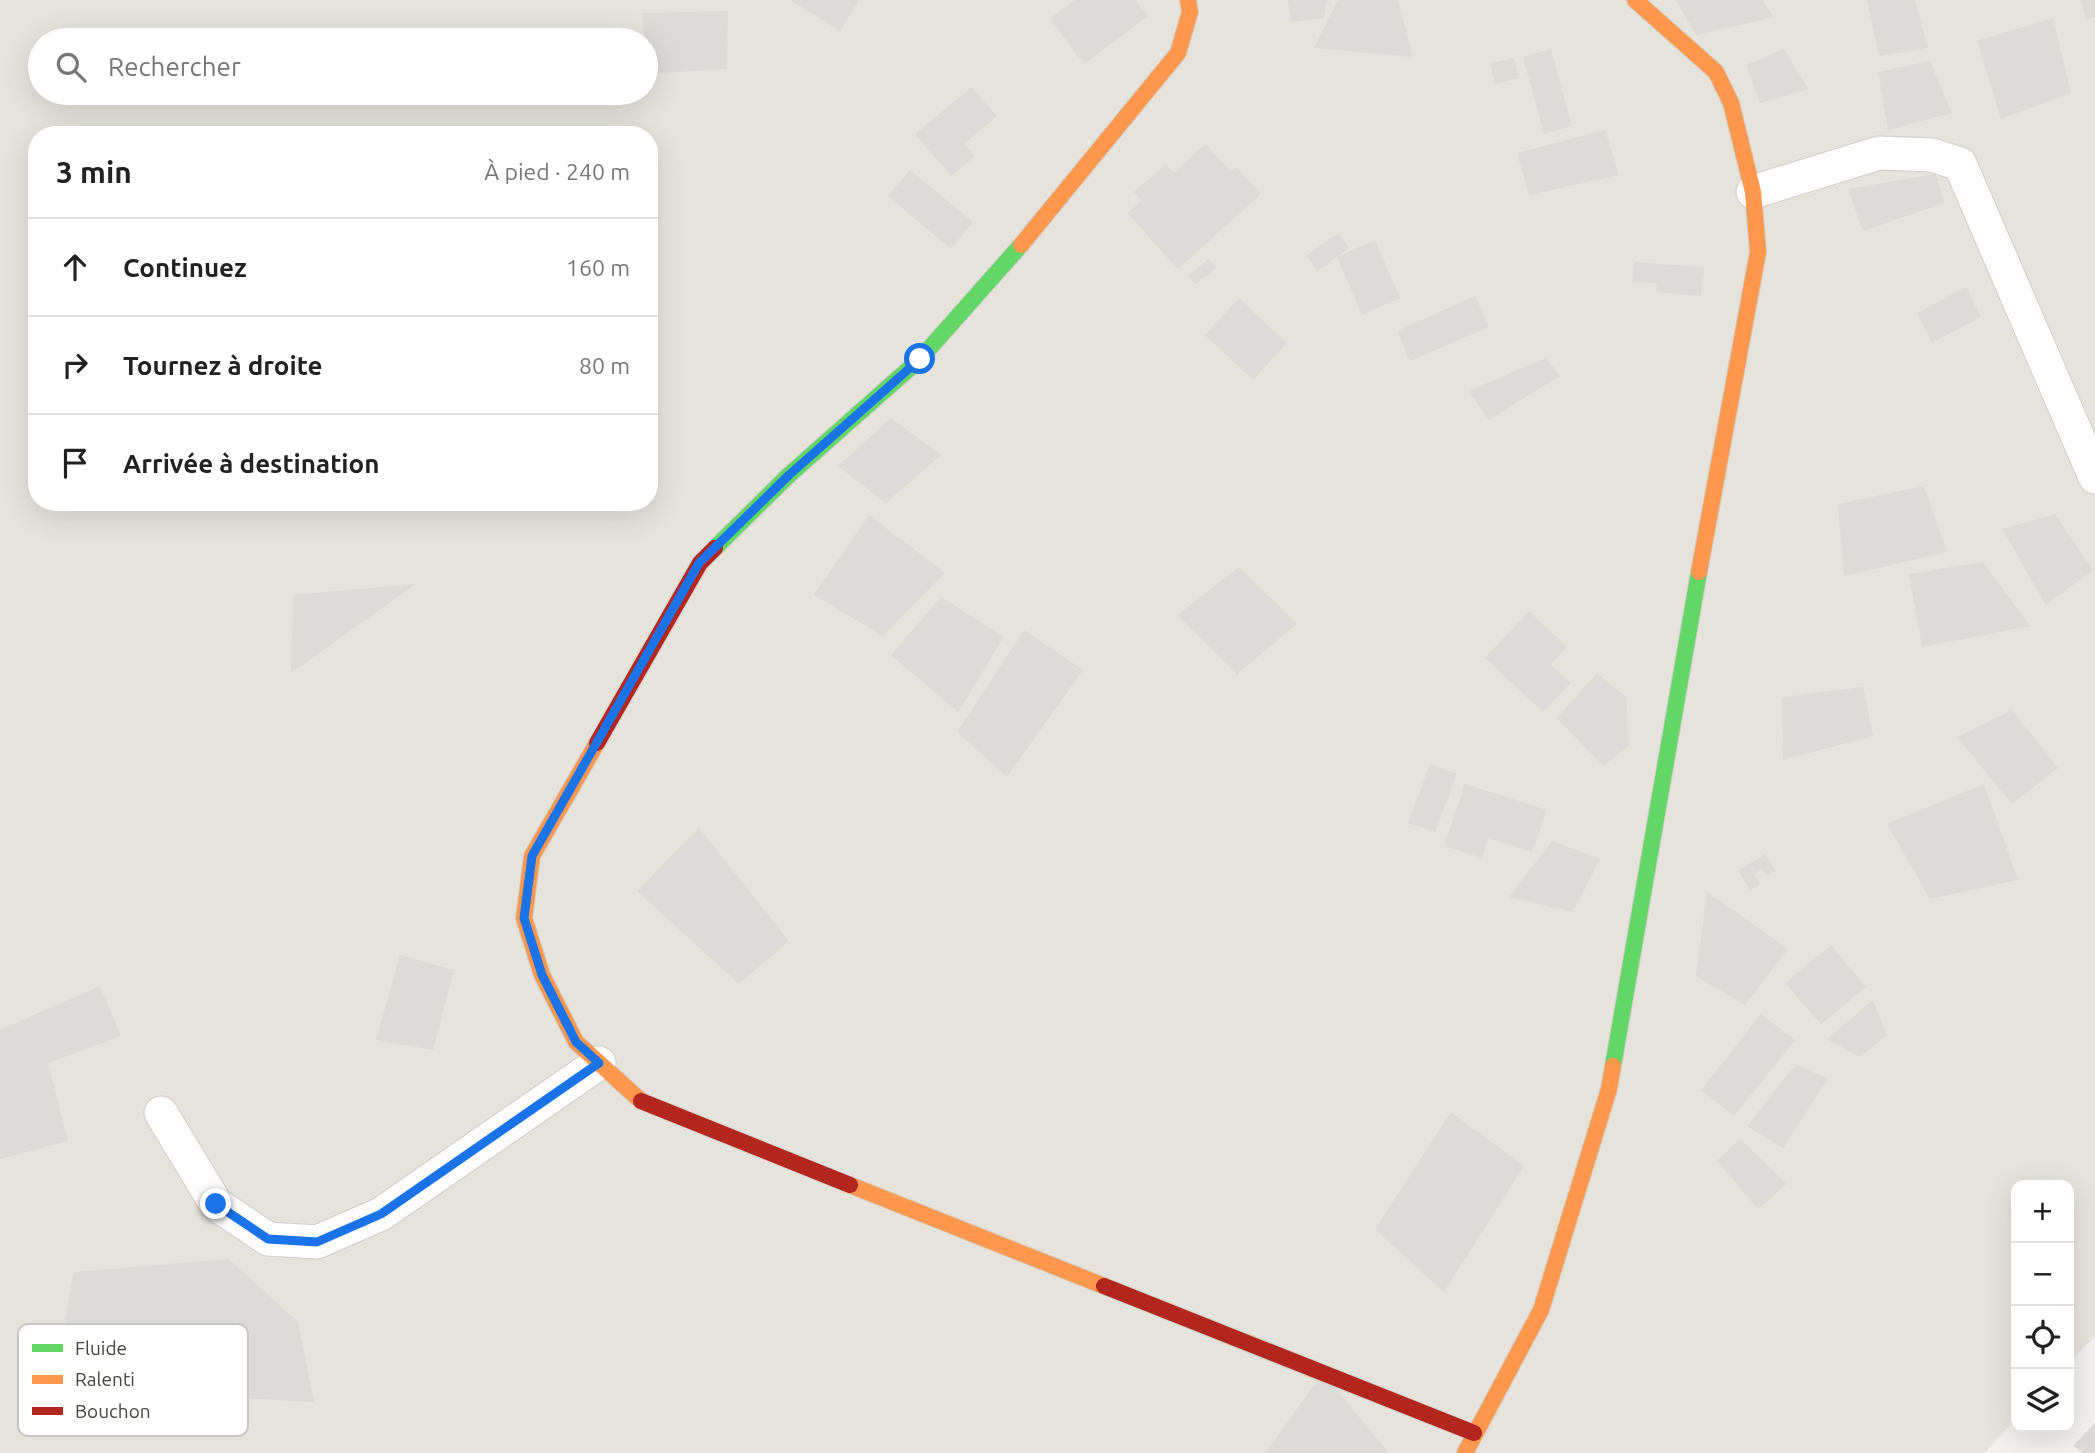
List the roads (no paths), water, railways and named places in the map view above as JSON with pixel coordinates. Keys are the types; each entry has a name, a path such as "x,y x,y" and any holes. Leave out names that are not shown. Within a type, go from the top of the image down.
{"street":[{"path":"1188,0 1190,12 1178,53 1018,249 920,359 789,475 699,563 532,856 524,918 542,975 576,1042 640,1101 1474,1433"},
{"path":"1465,1453 1541,1310 1609,1089 1722,439 1758,252 1753,192 1731,103 1716,72 1635,0"},
{"path":"1753,192 1879,153 1932,155 1960,164 2095,477"},
{"path":"161,1114 216,1204 268,1239 317,1242 381,1214 599,1063"}]}
